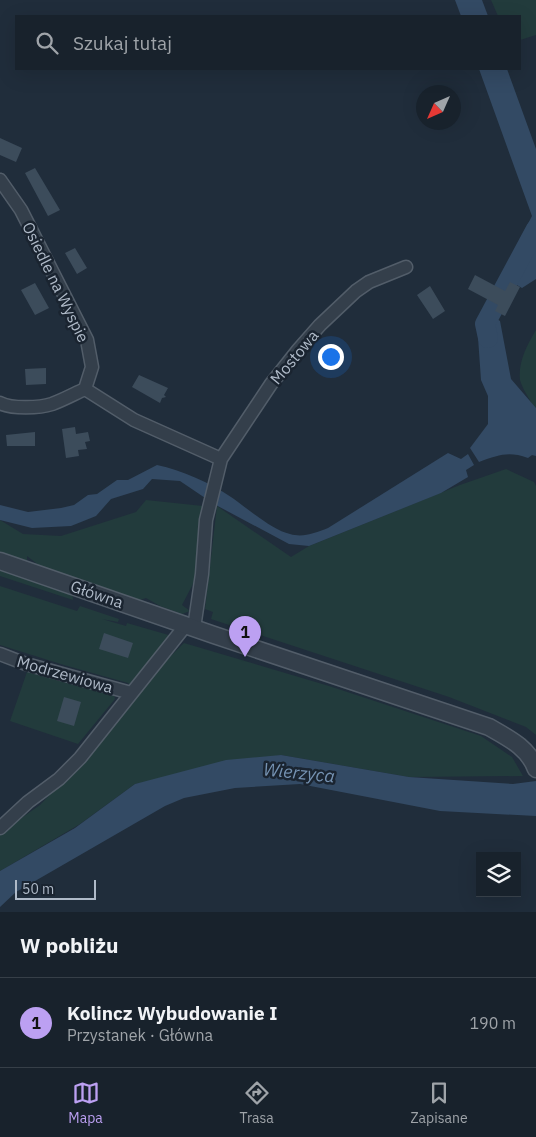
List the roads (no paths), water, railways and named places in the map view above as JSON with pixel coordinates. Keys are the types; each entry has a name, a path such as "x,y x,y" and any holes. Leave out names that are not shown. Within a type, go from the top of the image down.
{"street":[{"name":"Osiedle na Wyspie","path":"0,180 21,210 87,340 92,367 85,389"},
{"name":"Mostowa","path":"190,626 202,574 206,520 221,459 272,384 298,350 320,326 356,291 369,282 406,267"},
{"path":"0,404 4,406 26,407 51,404 85,389 134,420 221,459"},
{"name":"Główna","path":"0,561 489,726 518,743 533,761 536,769"},
{"path":"0,828 28,802 59,779 80,758 131,693 190,626"},
{"name":"Modrzewiowa","path":"0,654 26,664 131,693"}],"water":[{"path":"455,0 482,0 488,15 461,15"},
{"path":"479,70 507,70 536,149 536,279 522,288 510,281 503,272 532,216"},
{"path":"484,310 500,321 511,379 536,408 536,456 532,455 528,458 509,454 479,462 470,448 488,424 488,396 481,380 477,323"},
{"path":"448,453 461,459 468,454 474,465 466,470 468,477 441,493 309,546 289,544 214,504 180,481 152,479 143,489 111,499 96,516 71,526 32,528 0,520 0,505 28,512 74,505 88,495 97,494 117,480 128,480 157,465 186,474 214,487 283,532 304,535 328,528"},
{"path":"281,755 409,777 513,784 536,781 536,816 440,811 300,784 235,788 184,798 165,806 16,892 0,907 0,871 75,828 135,784 226,760"}],"waterway":[{"name":"Wierzyca","path":"488,338 485,324 536,229"}],"place":[{"name":"Kolincz Wybudowanie I","path":"245,657"}]}
